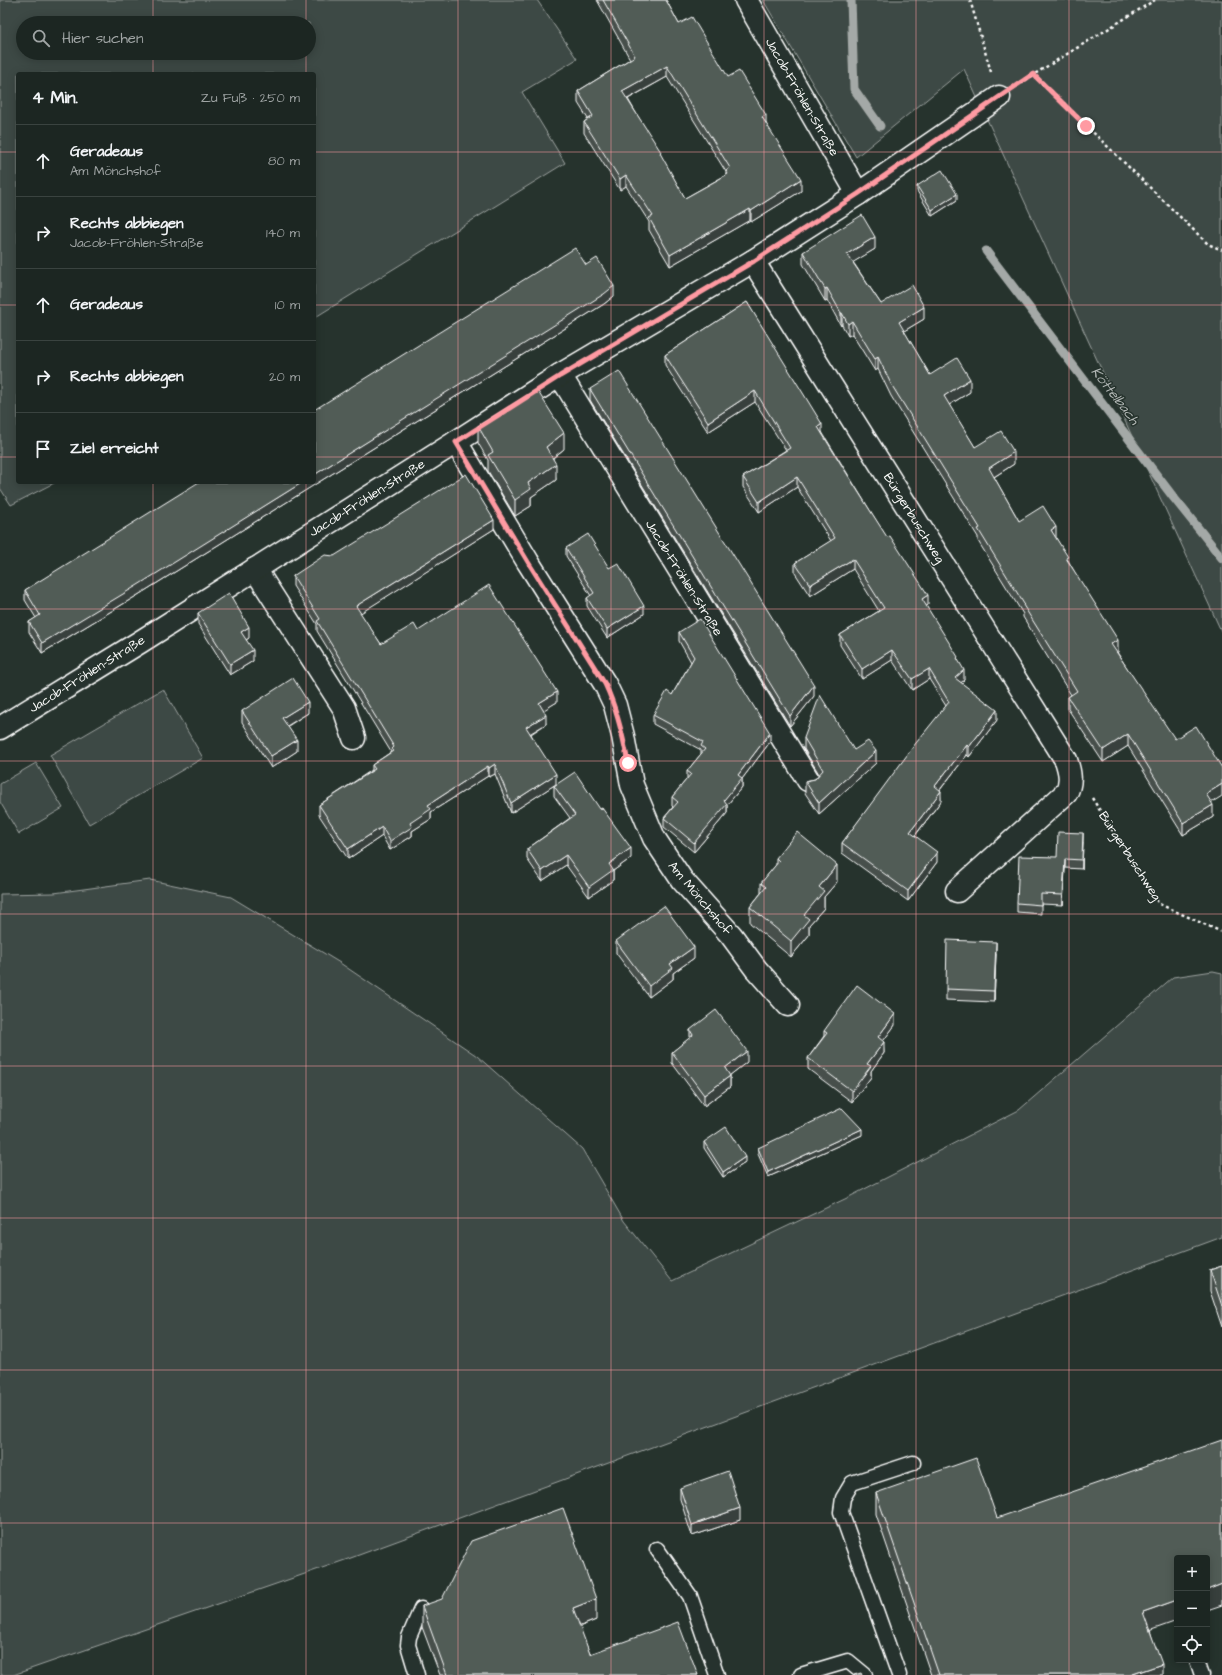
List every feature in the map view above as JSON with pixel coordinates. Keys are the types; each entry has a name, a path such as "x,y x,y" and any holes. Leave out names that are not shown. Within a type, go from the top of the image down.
{"street":[{"name":"Jacob-Fröhlen-Straße","path":"746,0 858,194"},
{"name":"Jacob-Fröhlen-Straße","path":"0,728 140,642 560,376 754,261 858,194 999,97"},
{"name":"Bürgerbuschweg","path":"754,261 1066,760 1070,777"},
{"name":"Jacob-Fröhlen-Straße","path":"560,376 808,780"},
{"name":"Am Mönchshof","path":"456,442 528,562 605,684 615,705 623,736 632,785 654,838 682,880 731,935 756,969 788,1005"},
{"path":"255,569 344,708 354,738"},
{"path":"957,891 1066,793 1070,787 1070,777"}],"lane":[{"path":"899,1675 841,1512 843,1498 852,1483 913,1464"},
{"path":"657,1549 690,1596 717,1675"},
{"path":"417,1675 408,1645 409,1637 421,1609"},
{"path":"801,1675 848,1661 865,1675"},
{"path":"1198,1663 1202,1675"}],"path":[{"path":"970,0 999,97 1033,74 1155,0"},
{"path":"1033,74 1208,244 1222,250"},
{"name":"Bürgerbuschweg","path":"1070,777 1087,789 1160,904 1222,932"}],"shaded area":[{"path":"0,0 537,0 577,59 522,92 565,163 316,317 316,72 16,72 16,484 52,484 11,505 0,488"},
{"path":"763,0 1222,0 1222,633 964,69 856,157"},
{"path":"163,689 203,758 89,824 50,755"},
{"path":"36,763 63,808 19,834 0,802 0,784"},
{"path":"150,880 231,897 340,963 477,1056 582,1149 624,1221 672,1281 847,1198 1019,1110 1173,977 1213,971 1222,973 1222,1237 348,1559 13,1675 0,1675 0,894 54,893"}],"building":[{"path":"603,0 666,0 679,24 692,17 728,77 739,71 766,115 762,117 801,179 751,211 750,209 670,255 649,218 653,216 626,175 620,179 584,122 593,116 578,91 635,56","holes":["667,66 730,168 726,171 728,174 685,198 660,153 661,152 622,91"]},
{"path":"942,170 957,194 932,210 917,186"},
{"path":"862,215 875,237 847,254 881,304 912,285 924,307 899,322 930,375 957,358 970,379 944,396 975,447 1001,431 1014,452 989,468 1019,521 1043,506 1056,527 1051,530 1068,557 1066,558 1118,640 1111,644 1175,739 1196,726 1222,768 1222,784 1206,794 1213,805 1183,823 1128,734 1103,750 1068,697 1077,691 1023,605 1024,604 978,529 980,528 891,384 878,357 875,359 852,321 848,324 827,288 825,289 803,252"},
{"path":"575,248 586,265 597,258 614,286 604,294 316,474 316,409"},
{"path":"747,302 822,424 818,427 887,537 890,536 928,595 922,599 958,657 957,658 964,670 955,678 997,710 969,747 967,745 935,786 941,791 910,832 937,852 908,891 842,843 916,743 949,702 929,669 912,679 892,650 862,669 840,635 884,608 853,559 810,585 795,563 835,538 797,477 759,502 743,477 790,448 755,391 708,422 665,355"},
{"path":"619,371 814,685 790,716 590,389"},
{"path":"537,390 564,433 546,447 556,464 528,483 531,489 515,500 488,455 493,452 478,426"},
{"path":"466,474 494,520 356,606 381,644 414,624 418,631 489,585 557,692 539,703 546,715 526,727 556,774 511,803 495,764 489,768 488,766 428,805 431,809 410,823 412,827 390,841 382,827 348,849 319,805 375,769 372,765 393,751 392,749 394,747 317,621 320,619 293,576 325,555 334,556"},
{"path":"196,484 300,484 42,643 29,622 40,615 25,590"},
{"path":"588,534 609,568 618,563 644,606 607,629 587,598 594,593 566,548"},
{"path":"229,593 249,627 241,632 253,650 230,664 198,613"},
{"path":"700,619 770,733 738,775 742,778 724,800 727,804 694,843 664,818 678,802 672,797 691,774 687,771 705,749 701,746 703,742 653,715 667,691 672,695 694,657 679,632"},
{"path":"293,678 308,702 282,718 297,740 271,756 242,711"},
{"path":"820,695 854,750 868,741 876,751 819,803 805,781 815,779 823,770 804,738"},
{"path":"575,772 600,809 602,808 631,848 609,864 613,870 589,887 566,855 542,871 527,849 575,815 554,786"},
{"path":"797,832 837,865 819,887 824,891 804,915 809,919 791,941 750,907 766,887 761,883 779,861 776,858"},
{"path":"1058,832 1083,833 1082,860 1065,859 1063,895 1041,894 1041,905 1017,903 1019,856 1057,857"},
{"path":"664,906 694,947 670,964 673,968 649,986 616,941"},
{"path":"947,940 996,942 994,991 946,989"},
{"path":"857,985 895,1014 878,1037 884,1042 867,1064 871,1066 852,1091 808,1058 827,1033 824,1031"},
{"path":"716,1010 747,1051 725,1068 730,1076 704,1095 672,1052 693,1035 690,1030"},
{"path":"842,1108 862,1129 768,1172 758,1148"},
{"path":"726,1127 745,1157 723,1172 704,1142"},
{"path":"1222,1266 1222,1306 1210,1270"},
{"path":"1222,1440 1222,1584 1210,1589 1210,1555 1174,1555 1174,1601 1143,1612 1162,1664 1130,1675 939,1675 876,1493 976,1458 997,1518"},
{"path":"728,1471 740,1508 692,1525 680,1488"},
{"path":"563,1508 596,1599 573,1608 590,1654 678,1622 698,1675 447,1675 422,1606 442,1599 471,1541"}],"waterway":[{"name":"Köttelbach","path":"851,0 854,89 880,126"},
{"name":"Köttelbach","path":"986,251 1174,498 1222,558"}],"route":[{"path":"628,763 615,705 605,684 528,562 456,442 560,376 754,261 858,194 1033,74 1086,126"}]}
